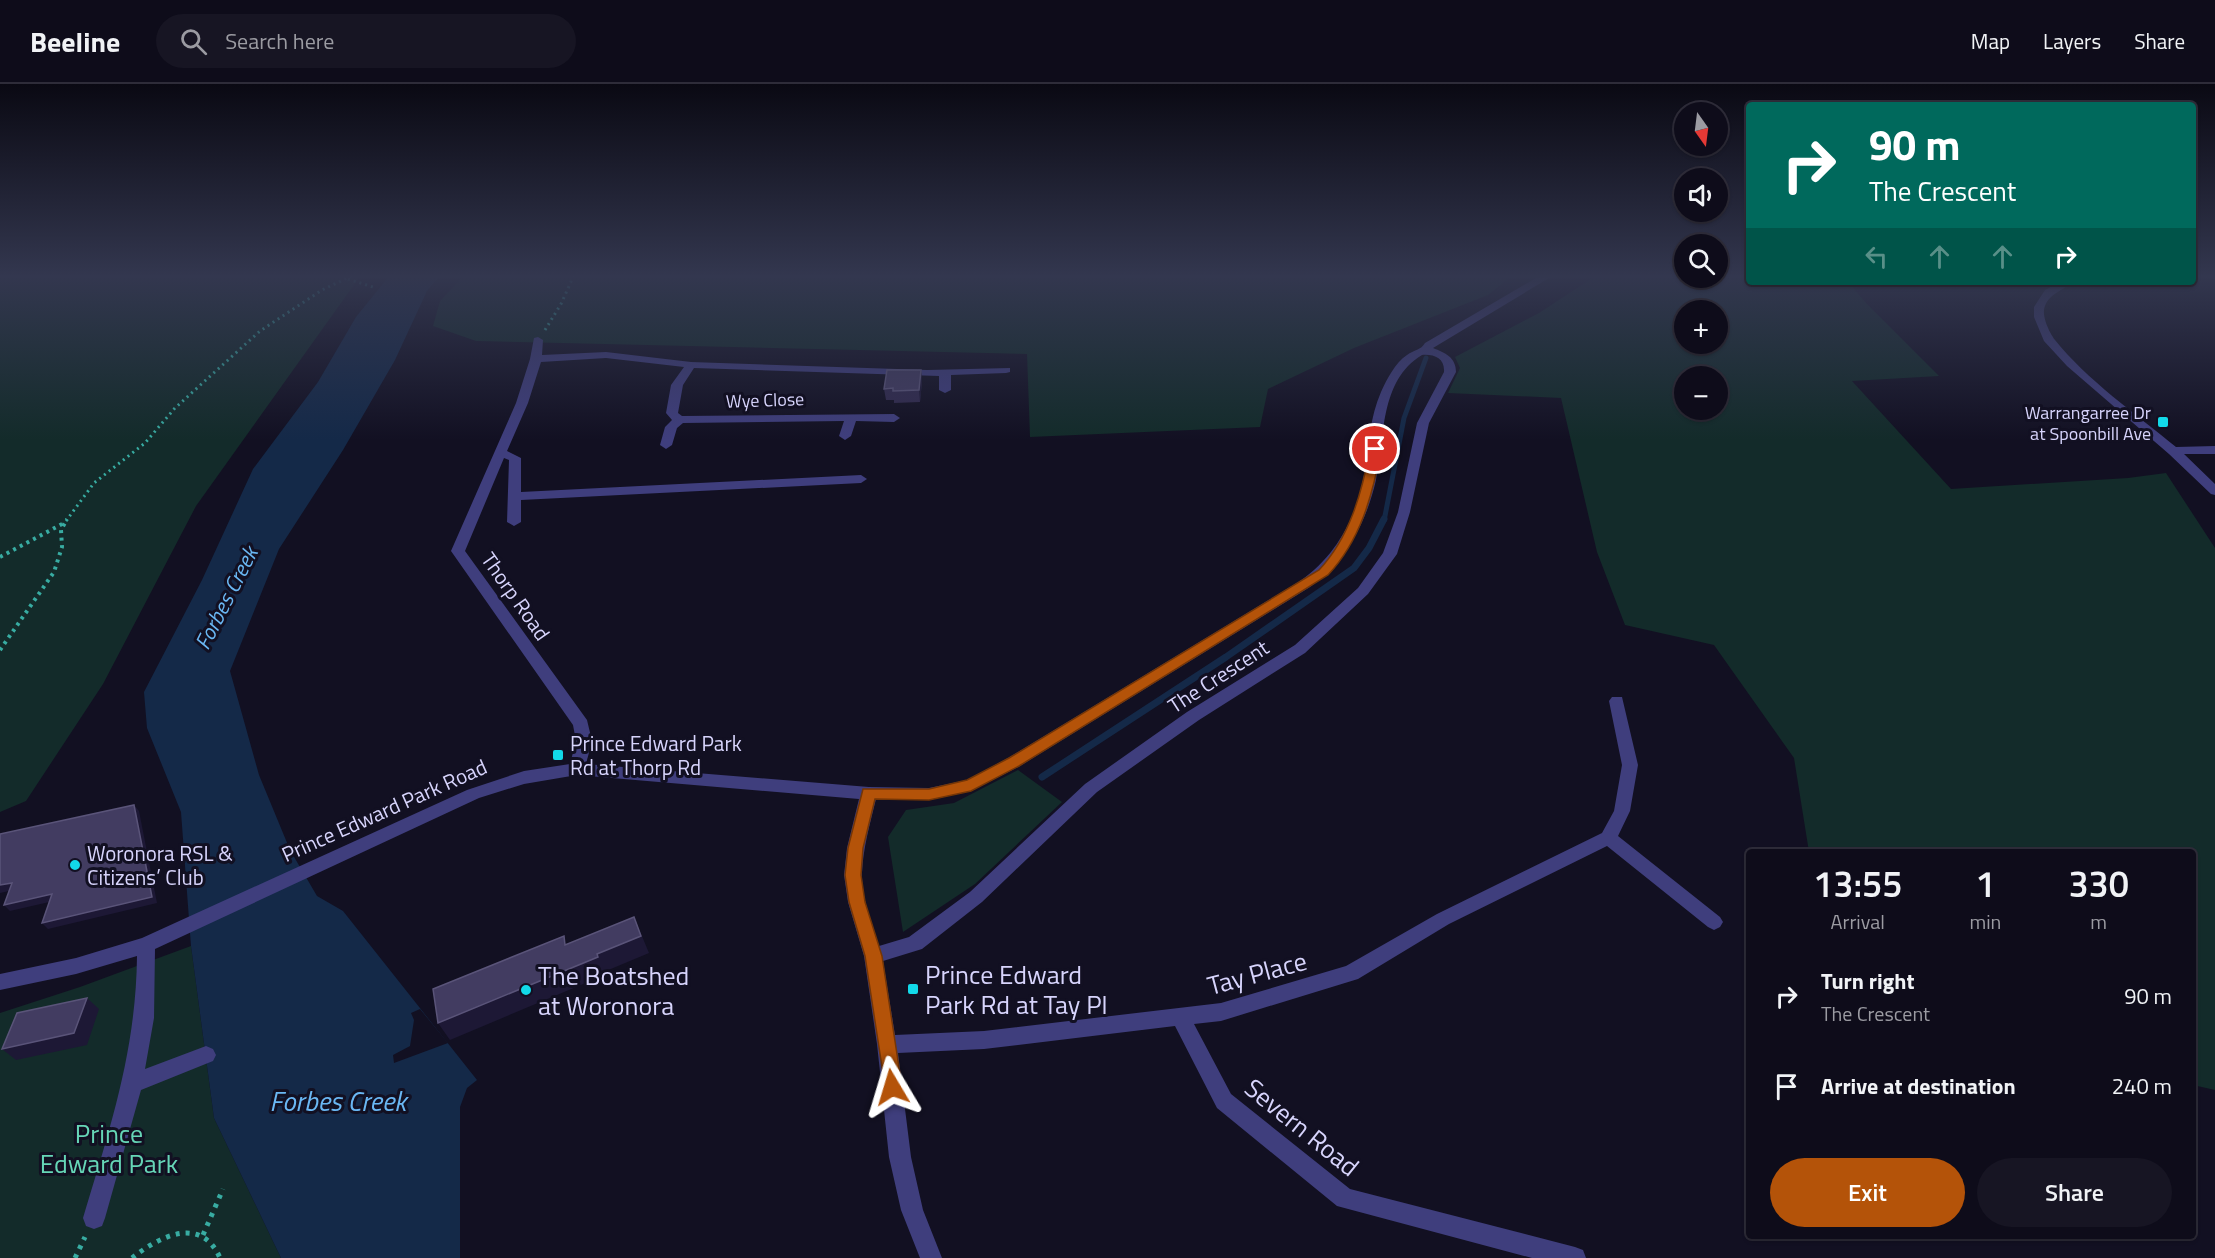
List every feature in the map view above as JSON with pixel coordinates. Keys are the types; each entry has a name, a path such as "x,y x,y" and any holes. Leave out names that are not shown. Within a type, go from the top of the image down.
{"street":[{"name":"The Crescent","path":"1425,352 1429,345 1453,330"},
{"path":"2044,330 2048,339 2071,364 2173,451 2215,491"},
{"name":"Thorp Road","path":"538,340 536,359 522,403 458,551 581,724 584,741 577,769"},
{"name":"The Crescent","path":"869,793 929,794 971,785 1024,756 1323,572 1340,555 1356,522 1369,482 1380,411 1402,363 1416,354 1425,352 1443,356 1449,363 1450,372 1423,423 1404,512 1390,554 1363,591 1300,649 1193,716 1091,788 976,897 915,944 873,956"},
{"name":"Wye Close","path":"536,359 606,355 691,365 945,372 1006,370"},
{"path":"666,445 671,428 680,420 673,417 672,413 677,384 691,365"},
{"path":"945,372 945,390"},
{"path":"845,436 851,417"},
{"name":"Wye Close","path":"680,420 894,418"},
{"path":"2173,451 2215,450"},
{"path":"500,454 515,458 514,522"},
{"path":"514,496 861,479"},
{"path":"1617,701 1630,765 1622,811 1608,838 1714,922"},
{"name":"Prince Edward Park Road","path":"0,982 86,964 146,945 486,789 518,778 577,769 869,793"},
{"path":"869,793 856,848 853,875 857,902 873,956 887,1044 900,1157 912,1210 931,1258"},
{"name":"Tay Place","path":"887,1044 984,1040 1221,1012 1351,973 1443,919 1608,838"},
{"path":"94,1218 131,1084 144,1018 146,945"},
{"name":"Severn Road","path":"1180,1016 1224,1101 1344,1198 1575,1258"},
{"path":"131,1084 206,1055"}],"path":[{"path":"0,650 54,572 62,547 61,530 64,523 94,483 145,443 175,408 262,330"},
{"path":"538,340 545,330"},
{"path":"0,556 64,523"},
{"path":"204,1235 223,1189"},
{"path":"132,1258 168,1236 185,1233 204,1235 216,1245 220,1258"}],"green space":[{"path":"0,330 322,330 196,506 103,684 26,801 0,812"},
{"path":"444,330 1400,330 1354,348 1268,389 1260,427 1030,437 1027,354 476,341"},
{"path":"1507,330 1674,330 1674,354 1728,354 1728,330 1893,330 1939,376 1852,381 1951,489 2128,478 2166,473 2215,548 2215,1090 2196,1086 2196,849 1809,849 1794,758 1714,645 1625,625 1597,552 1561,398 1448,393 1460,368 1455,357"},
{"path":"1018,770 1062,802 975,884 903,932 888,837 906,810 954,803"},
{"name":"Prince Edward Park","path":"191,946 214,1118 281,1258 0,1258 0,1013 80,987"}],"water":[{"name":"Forbes Creek","path":"349,330 409,330 395,360 343,450 279,549 230,671 259,775 290,850 317,896 343,911 477,1080 467,1088 460,1107 460,1258 281,1258 214,1118 191,946 181,812 147,728 144,692 202,580 253,469 318,382"}],"pier":[{"path":"420,1009 448,1043 394,1063 393,1055 410,1046 414,1020 411,1013"}],"building":[{"path":"887,370 921,370 919,390 884,389"},
{"name":"Woronora RSL & Citizens’ Club","path":"134,805 152,897 42,923 52,894 4,905 12,883 0,885 0,834"},
{"path":"634,917 641,936 597,954 598,957 438,1023 433,989 564,936 565,945"},
{"path":"87,998 74,1033 2,1049 17,1013"}],"waterway":[{"path":"1384,521 1404,418 1426,358"},
{"path":"1042,777 1226,657 1354,568 1369,548 1384,519"}],"place":[{"name":"Warrangarree Dr at Spoonbill Ave","path":"2163,422"},
{"name":"Prince Edward Park Rd at Thorp Rd","path":"558,755"},
{"name":"Woronora RSL & Citizens’ Club","path":"75,865"},
{"name":"Prince Edward Park Rd at Tay Pl","path":"913,989"},
{"name":"The Boatshed at Woronora","path":"526,990"}],"route":[{"path":"892,1087 873,956 857,902 853,875 856,848 869,793 929,794 949,792 971,785 1014,762 1323,572 1340,555 1356,522 1369,482 1375,449"}]}
